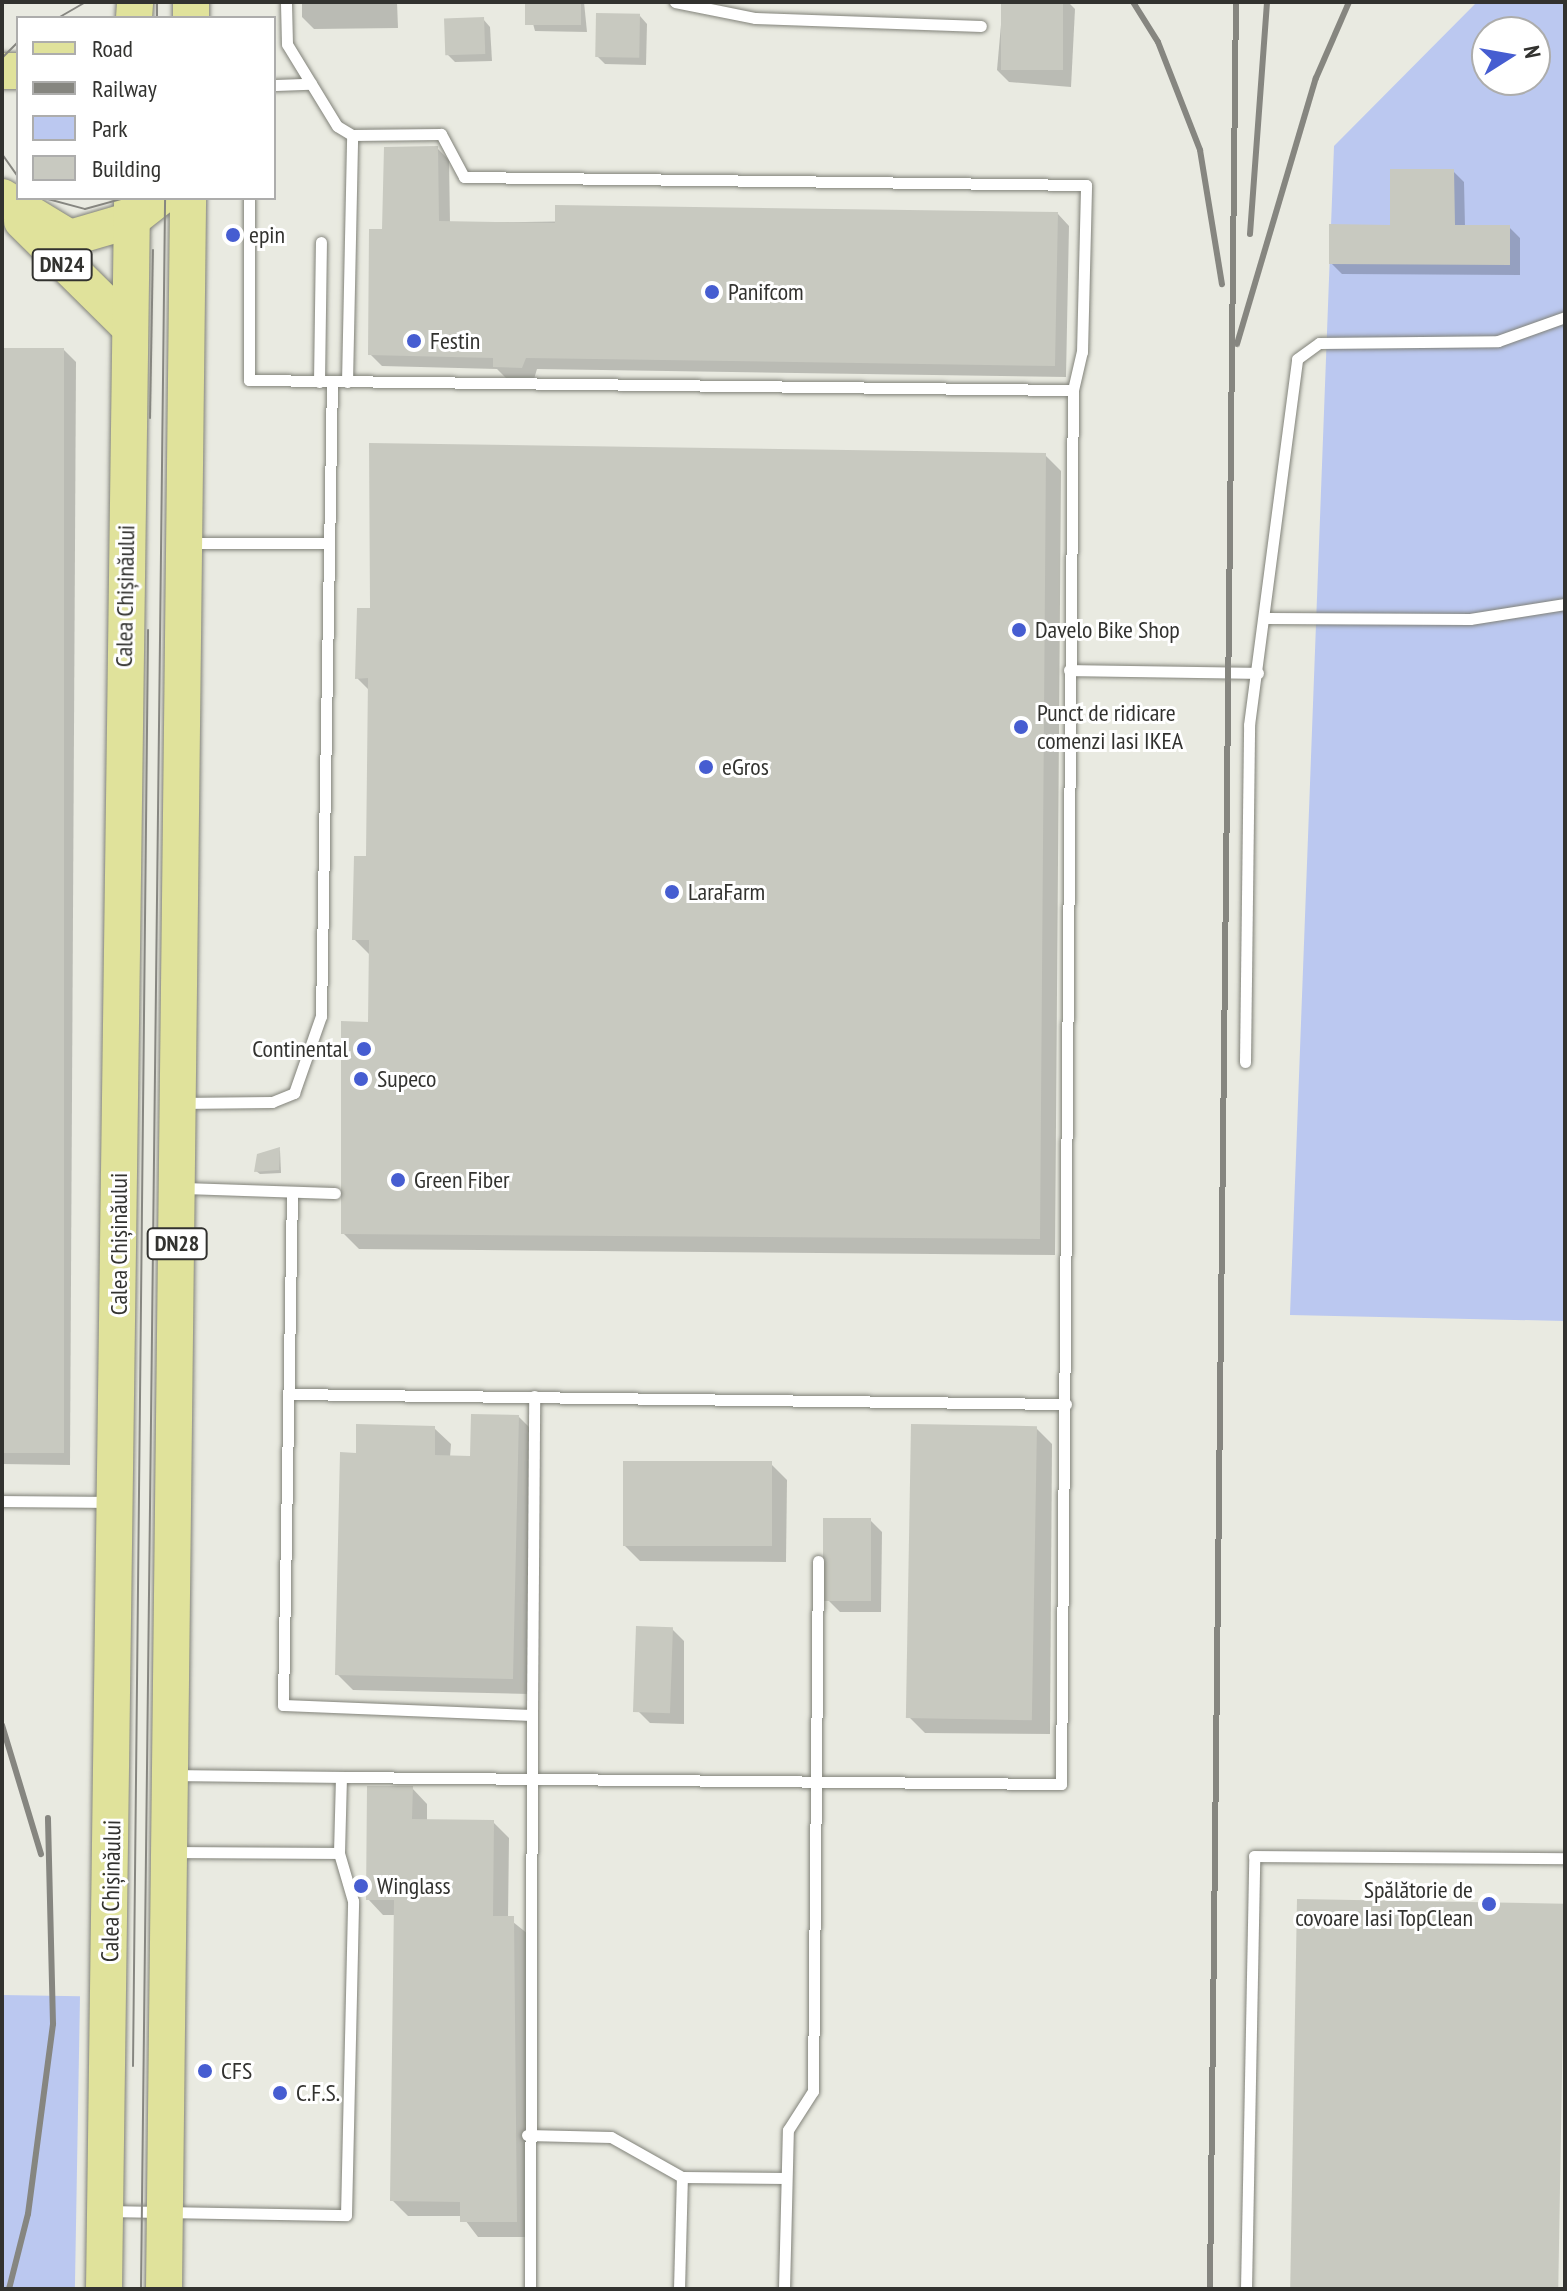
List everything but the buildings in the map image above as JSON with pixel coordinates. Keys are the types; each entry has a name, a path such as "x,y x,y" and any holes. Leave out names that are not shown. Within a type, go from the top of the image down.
{"main road":[{"name":"DN24","path":"2,198 70,238 141,205"},
{"name":"DN24","path":"2,198 128,326"},
{"name":"DN28","path":"164,2289 173,1775 182,543 188,200"},
{"name":"Calea Chișinăului","path":"104,2289 118,1503 128,326 141,205"}],"lane":[{"path":"173,1775 531,1779 817,1777 1061,1784 1073,390 1082,352 1086,185 464,177 441,134 352,135 337,126 287,44 286,2"},
{"path":"675,2 755,18 981,26"},
{"path":"276,85 311,84"},
{"path":"347,382 352,135"},
{"path":"249,200 249,380 1073,390"},
{"path":"178,1103 272,1102 294,1093 309,1064 323,977 328,543 321,242"},
{"path":"1245,1062 1249,725 1266,618 1297,359 1319,343 1498,341 1565,317"},
{"path":"182,543 328,543"},
{"path":"1266,618 1470,619 1565,604"},
{"path":"1069,670 1258,673"},
{"path":"177,1188 335,1193"},
{"path":"292,1192 283,1705 532,1715"},
{"path":"288,1394 1066,1404"},
{"path":"530,2289 527,2135 534,1396"},
{"path":"2,1501 118,1503"},
{"path":"784,2289 788,2130 813,2091 818,1561"},
{"path":"105,2211 346,2215 353,1901 339,1853 341,1777"},
{"path":"171,1852 339,1853"},
{"path":"1246,2289 1254,1856 1565,1858"},
{"path":"527,2135 611,2137 682,2177 786,2178"},
{"path":"679,2289 682,2177"}],"green space":[{"path":"1477,2 1565,2 1565,1321 1290,1315 1334,146"},
{"path":"2,1995 80,1996 75,2289 2,2289"}],"tram line":[{"path":"62,16 86,2"},
{"path":"157,2 157,16"},
{"path":"2,58 16,44"},
{"path":"2,154 16,174"},
{"path":"51,200 85,209 118,200"},
{"path":"141,2289 165,200"},
{"path":"150,418 153,250"},
{"path":"133,2066 148,630"}],"railway":[{"path":"1133,2 1158,42 1200,150 1222,284"},
{"path":"1210,2289 1236,2"},
{"path":"1250,234 1267,2"},
{"path":"1237,344 1316,78 1349,2"},
{"path":"2,1725 41,1854"},
{"path":"9,2289 28,2214 53,2024 48,1818"}],"place":[{"name":"epin","path":"233,235"},
{"name":"Panifcom","path":"712,292"},
{"name":"Festin","path":"414,341"},
{"name":"Davelo Bike Shop","path":"1019,630"},
{"name":"Punct de ridicare comenzi Iasi IKEA","path":"1021,727"},
{"name":"eGros","path":"706,767"},
{"name":"LaraFarm","path":"672,892"},
{"name":"Continental","path":"364,1049"},
{"name":"Supeco","path":"361,1079"},
{"name":"Green Fiber","path":"398,1180"},
{"name":"Winglass","path":"361,1886"},
{"name":"Spălătorie de covoare Iasi TopClean","path":"1489,1904"},
{"name":"CFS","path":"205,2071"},
{"name":"C.F.S.","path":"280,2093"}]}
